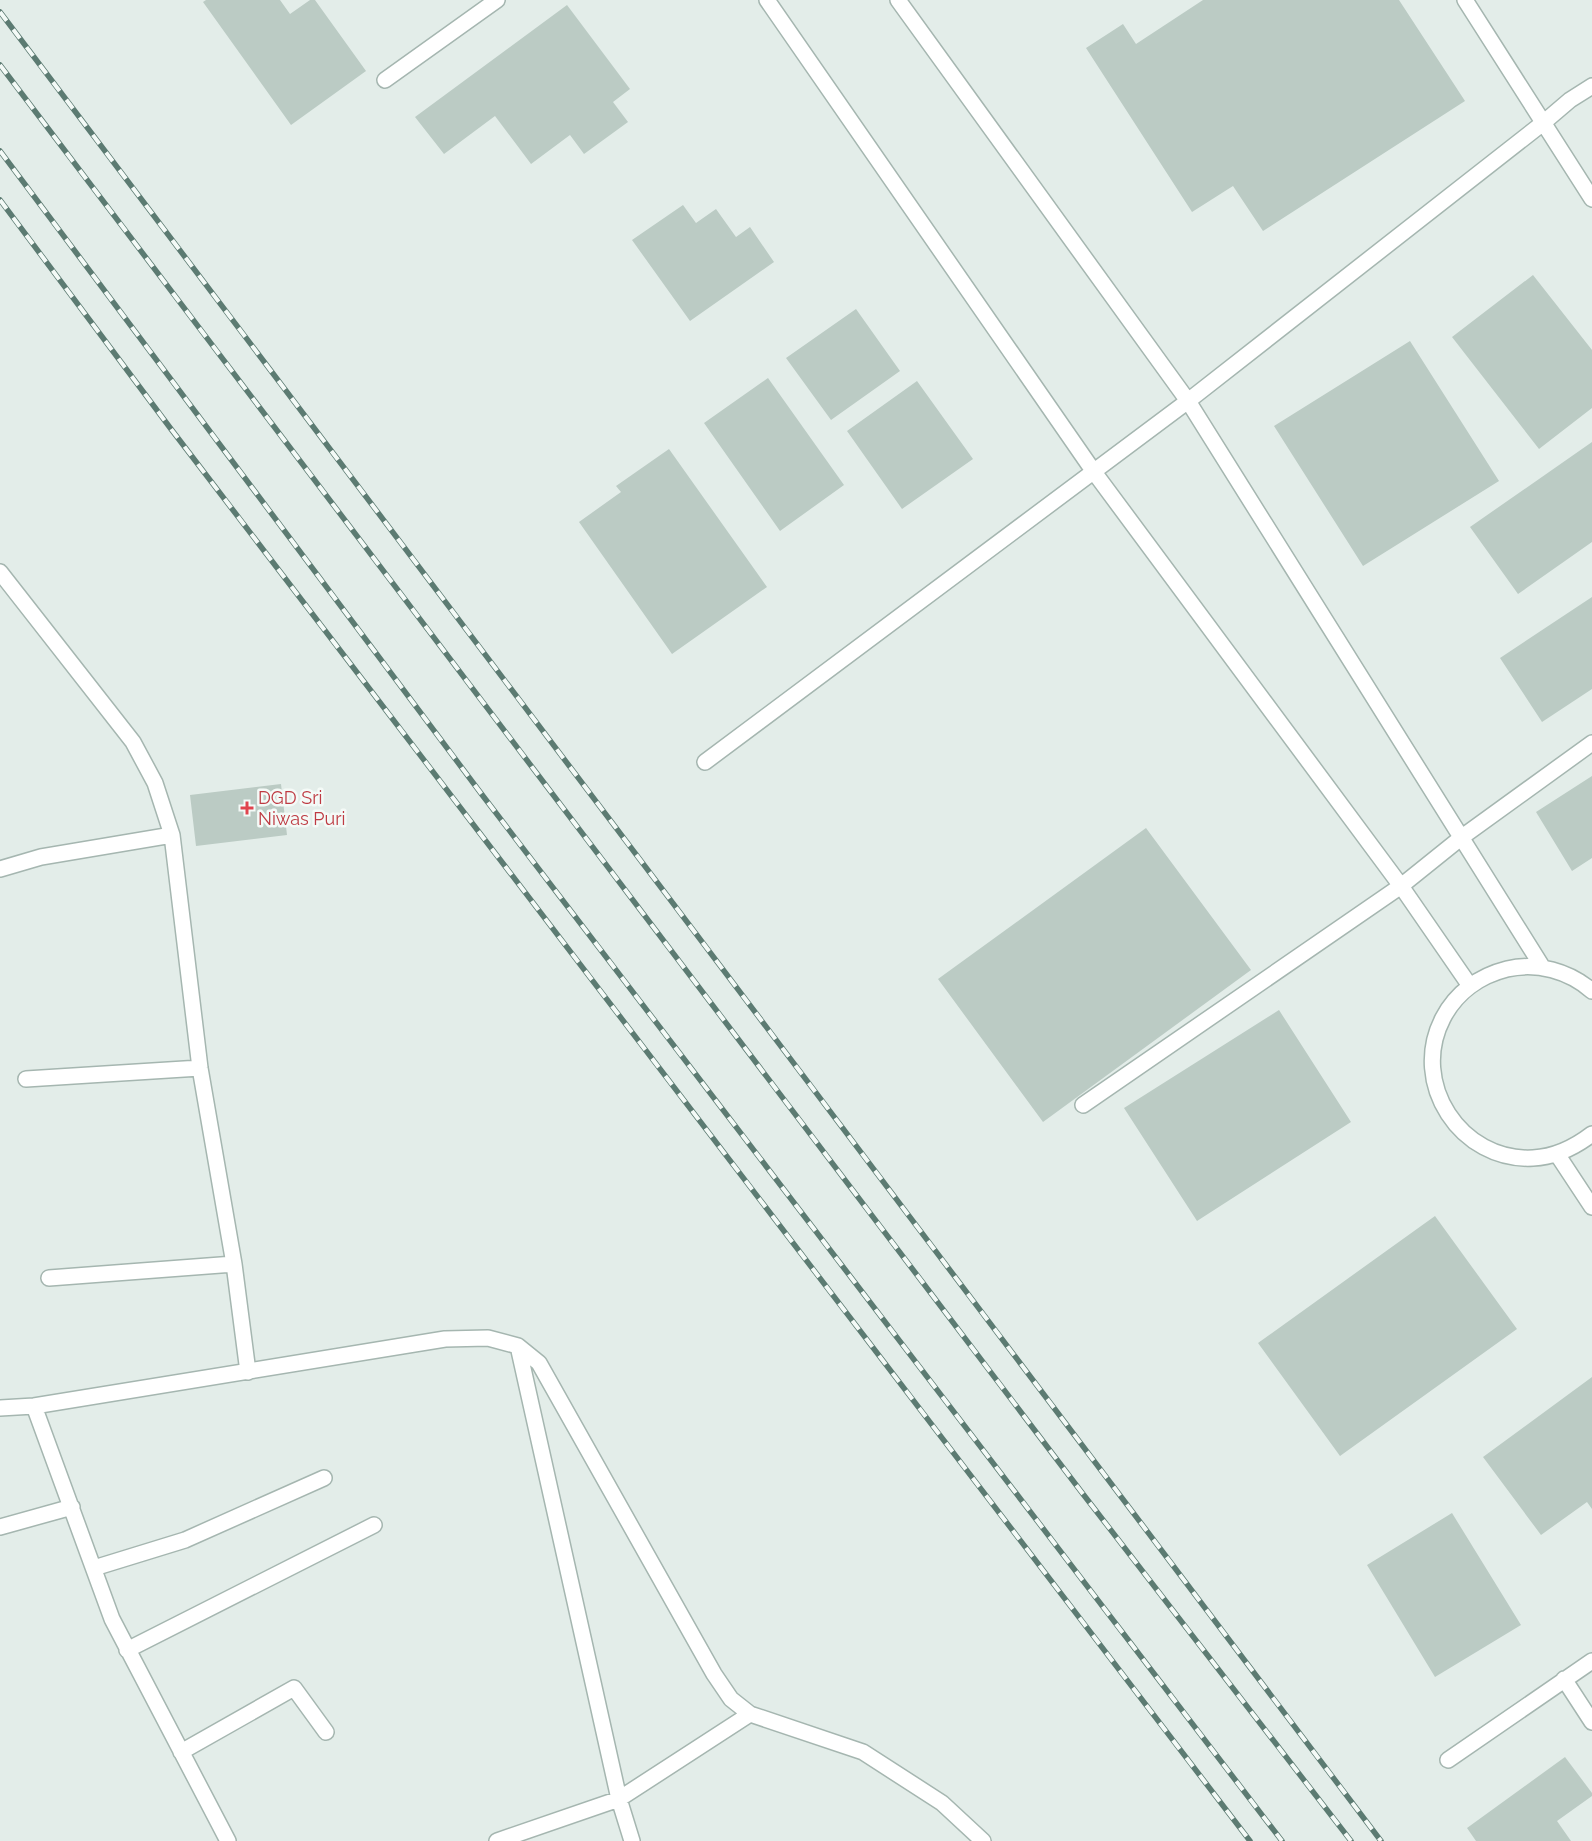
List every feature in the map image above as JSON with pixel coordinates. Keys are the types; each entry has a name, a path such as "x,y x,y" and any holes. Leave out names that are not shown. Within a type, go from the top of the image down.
{"street":[{"path":"385,80 497,0"},
{"path":"767,0 1094,472 1401,886 1470,986"},
{"path":"898,0 1188,401 1543,968"},
{"path":"1465,0 1592,199"},
{"path":"705,762 1188,401 1570,100 1592,86"},
{"path":"0,572 133,742 155,783 172,835 200,1068 234,1264 248,1372"},
{"path":"1083,1106 1401,886 1462,837 1592,743"},
{"path":"0,869 41,857 172,835"},
{"path":"1592,991 1572,977 1543,968 1527,966 1497,972 1470,986 1446,1012 1434,1044 1433,1079 1440,1101 1459,1130 1488,1150 1522,1158 1534,1158 1570,1149 1592,1134"},
{"path":"26,1079 200,1068"},
{"path":"1556,1154 1592,1207"},
{"path":"50,1278 234,1264"},
{"path":"0,1408 34,1406 445,1339 488,1338 518,1346 539,1363 714,1674 731,1700 750,1714 863,1752 942,1803 983,1841"},
{"path":"518,1346 619,1799 632,1841"},
{"path":"34,1406 112,1619 228,1841"},
{"path":"94,1568 185,1540 324,1478"},
{"path":"0,1527 72,1507"},
{"path":"127,1650 374,1525"},
{"path":"1448,1760 1592,1661"},
{"path":"1564,1679 1592,1722"},
{"path":"181,1752 294,1688 326,1732"},
{"path":"497,1841 619,1799 750,1714"}],"building":[{"path":"206,0 280,0 290,14 310,0 315,0 366,71 291,125 203,2"},
{"path":"1203,0 1399,0 1465,101 1263,231 1233,186 1192,212 1086,48 1123,24 1136,44"},
{"path":"567,5 630,89 613,102 628,122 584,154 570,135 531,164 495,116 444,154 415,117"},
{"path":"683,205 696,223 716,209 736,237 750,227 774,262 690,321 632,240"},
{"path":"1533,275 1592,350 1592,408 1539,449 1452,337"},
{"path":"856,309 900,371 831,420 786,358"},
{"path":"1410,341 1499,481 1363,566 1274,426"},
{"path":"768,378 844,485 780,531 704,423"},
{"path":"917,381 973,459 902,509 847,431"},
{"path":"1592,442 1592,542 1518,594 1470,527"},
{"path":"669,449 767,587 672,654 579,522 621,492 616,486"},
{"path":"1592,597 1592,689 1542,722 1500,658"},
{"path":"1592,776 1592,858 1572,871 1536,812"},
{"path":"281,784 287,835 196,846 190,795"},
{"path":"1146,828 1251,970 1043,1122 938,979"},
{"path":"1279,1010 1351,1122 1197,1221 1124,1108"},
{"path":"1435,1216 1517,1329 1340,1456 1258,1343"},
{"path":"1592,1377 1592,1509 1587,1502 1541,1535 1483,1457"},
{"path":"1452,1513 1521,1625 1435,1677 1367,1565"},
{"path":"1565,1757 1592,1793 1592,1796 1557,1821 1571,1841 1476,1841 1467,1828"}],"railway":[{"path":"0,12 1381,1841"},
{"path":"0,65 1083,1494 1351,1841"},
{"path":"0,151 483,796 1282,1841"},
{"path":"0,200 171,429 1250,1841"}],"place":[{"name":"DGD Sri Niwas Puri","path":"247,808"}]}
